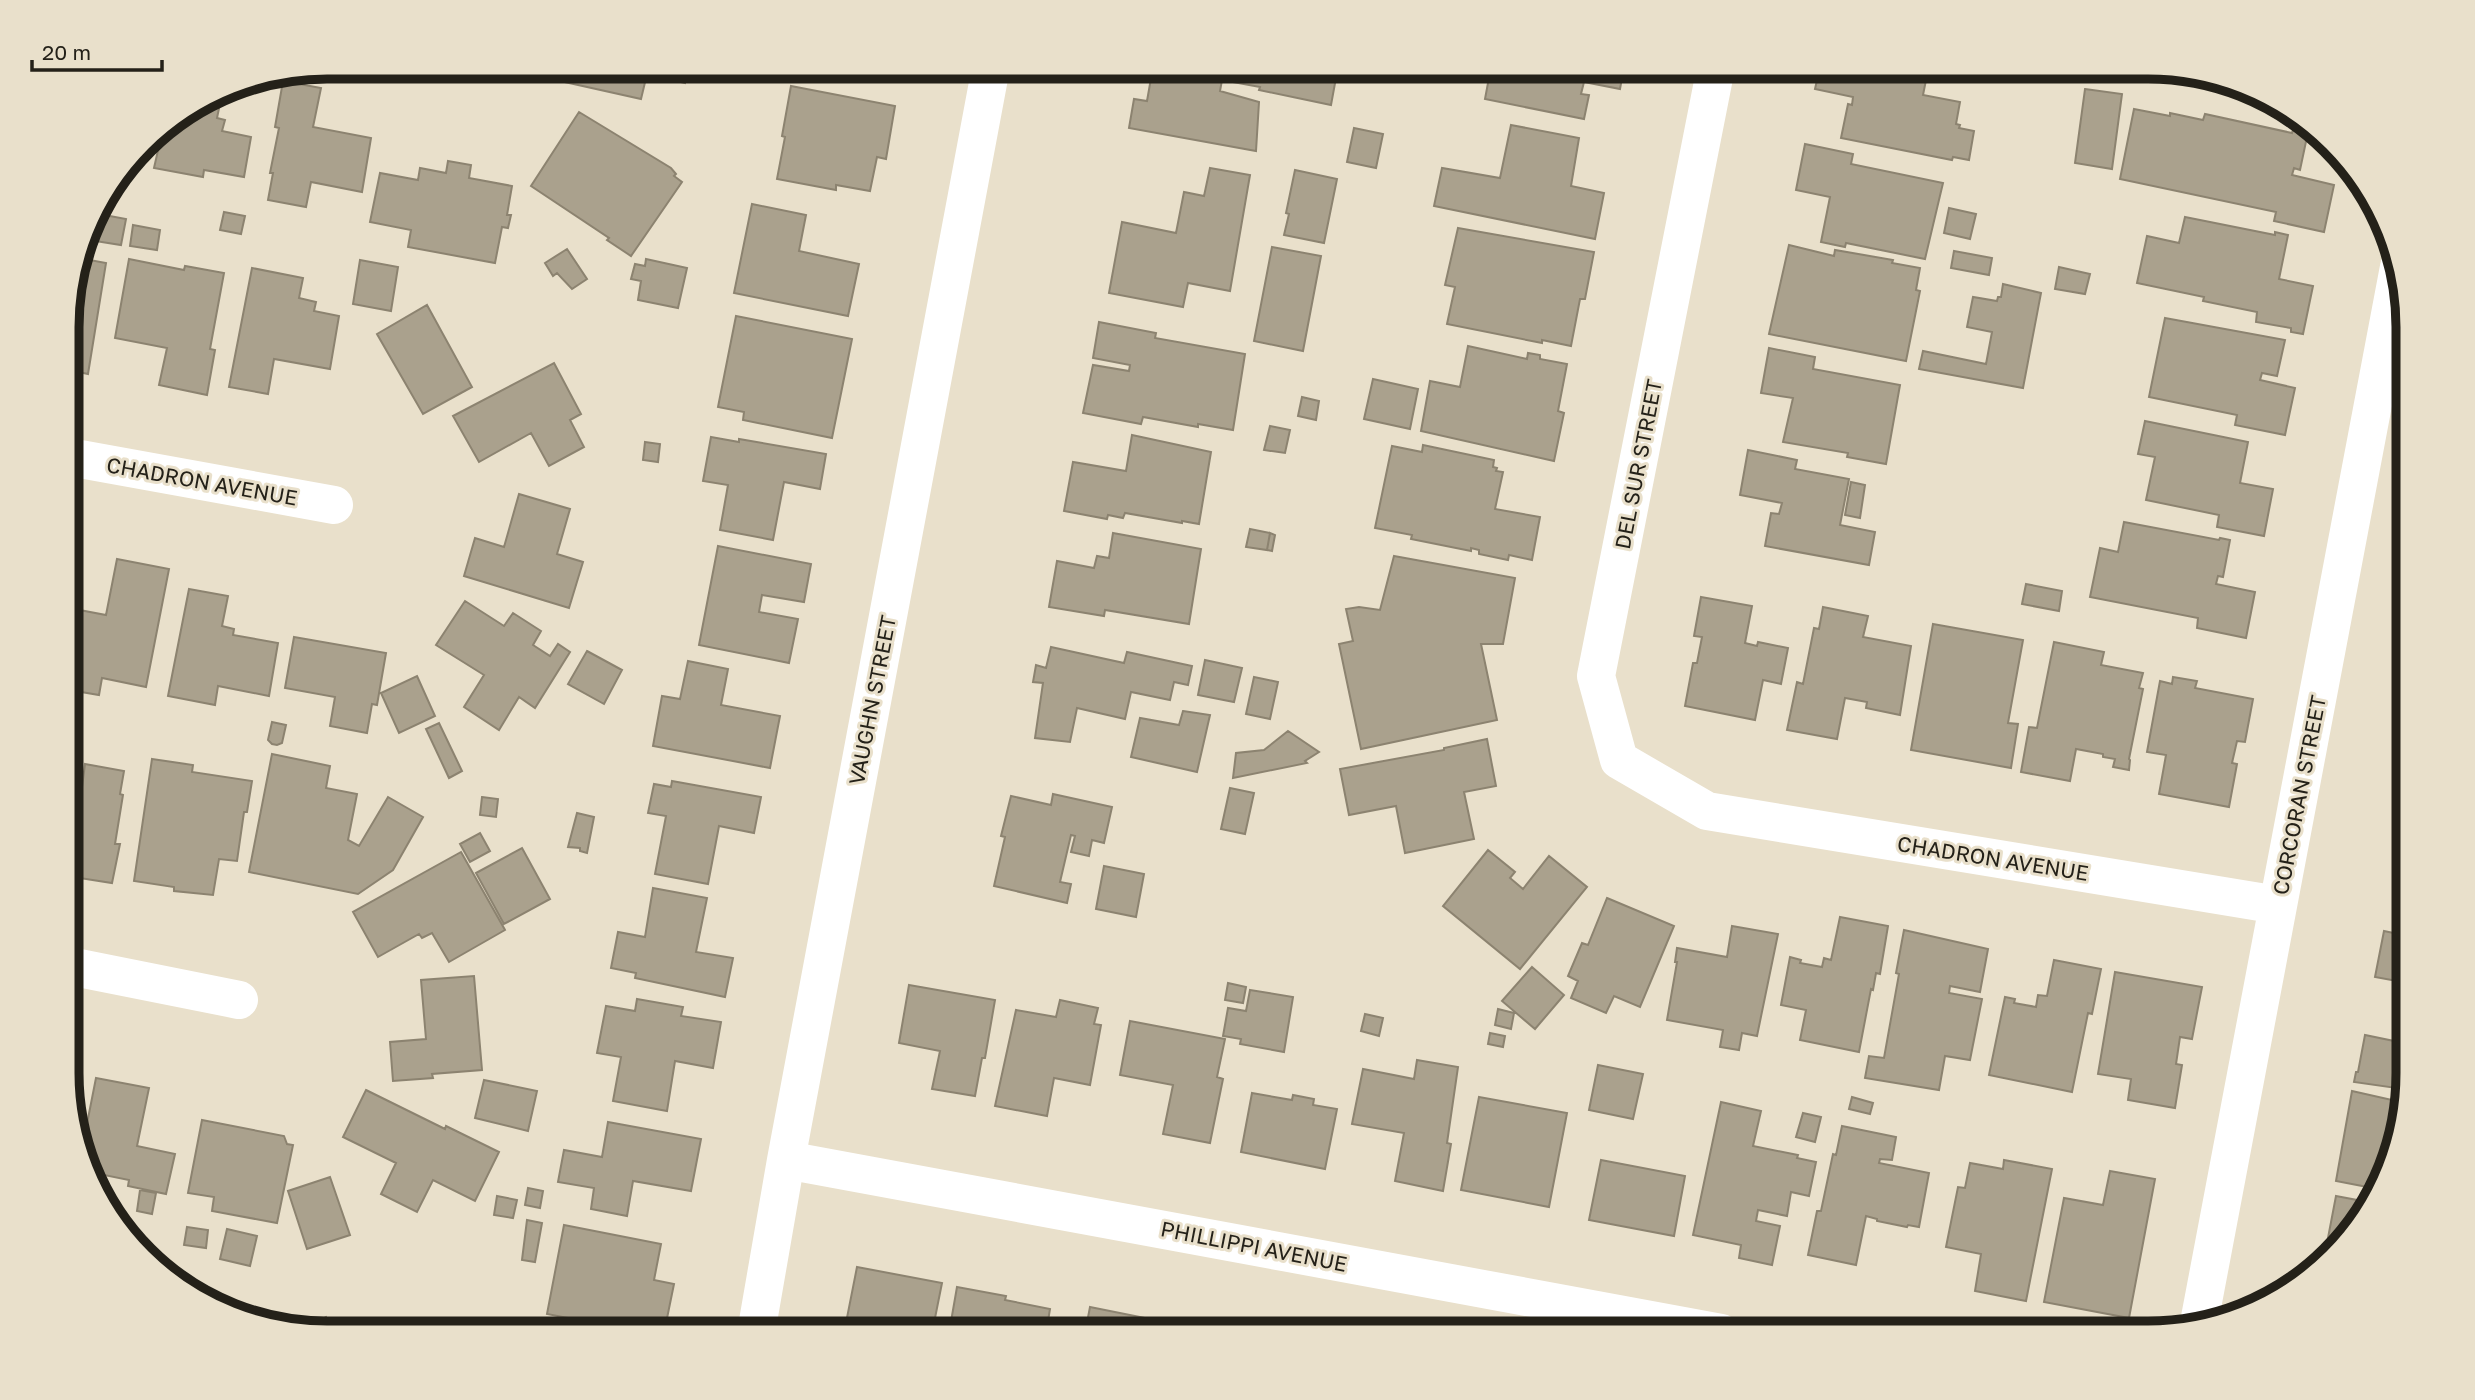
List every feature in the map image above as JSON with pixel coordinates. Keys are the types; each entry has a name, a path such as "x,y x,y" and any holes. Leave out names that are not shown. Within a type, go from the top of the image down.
{"street":[{"name":"VAUGHN STREET","path":"758,1321 989,79"},
{"name":"DEL SUR STREET","path":"1707,811 1619,760 1596,676 1713,79"},
{"name":"CORCORAN STREET","path":"2200,1315 2394,294"},
{"name":"CHADRON AVENUE","path":"79,459 334,505"},
{"name":"CHADRON AVENUE","path":"1707,811 2278,905"},
{"path":"79,968 239,999"},
{"name":"PHILLIPPI AVENUE","path":"786,1160 1656,1321"}],"building":[{"path":"551,79 646,79 641,99"},
{"path":"668,79 686,79 685,83"},
{"path":"1151,79 1336,79 1331,105 1222,80 1220,91 1259,102 1256,151 1129,128 1134,99 1147,101"},
{"path":"1489,79 1622,79 1620,89 1584,82 1581,94 1589,95 1584,119 1485,99"},
{"path":"1817,79 1926,79 1923,95 1960,102 1956,124 1960,125 1959,128 1974,131 1969,160 1953,157 1952,160 1841,138 1848,104 1852,105 1853,97 1815,89"},
{"path":"283,83 321,88 313,127 371,138 362,192 311,182 306,207 268,200 273,173 270,173 279,128 275,127"},
{"path":"791,86 895,106 886,159 877,157 870,191 836,185 836,190 777,179"},
{"path":"2085,89 2122,94 2112,169 2075,163"},
{"path":"220,103 217,118 225,120 222,131 251,137 244,177 204,170 203,177 154,168 159,146 176,130"},
{"path":"2134,109 2203,120 2205,114 2292,133 2293,130 2300,131 2307,136 2300,170 2294,168 2292,175 2334,185 2324,232 2274,221 2276,212 2120,179"},
{"path":"579,112 671,168 676,174 674,176 682,182 631,256 607,240 609,238 531,186"},
{"path":"1511,125 1579,138 1571,186 1604,193 1595,239 1434,206 1442,168 1500,178"},
{"path":"1354,128 1383,134 1376,168 1347,162"},
{"path":"1805,144 1853,154 1851,164 1943,183 1925,259 1846,243 1845,247 1821,242 1830,197 1796,190"},
{"path":"448,161 471,165 469,178 512,186 507,215 511,215 508,228 502,227 495,263 408,247 411,230 370,222 380,173 418,180 420,168 446,173"},
{"path":"1210,168 1250,175 1230,291 1188,283 1183,307 1109,293 1122,222 1176,233 1184,192 1204,196"},
{"path":"1295,170 1337,179 1324,243 1284,235"},
{"path":"752,204 806,215 799,251 859,264 848,316 734,293"},
{"path":"1949,208 1976,214 1970,239 1944,233"},
{"path":"224,212 245,216 241,234 220,230"},
{"path":"105,215 126,219 121,245 95,241"},
{"path":"2185,217 2275,235 2275,232 2288,235 2279,279 2313,286 2303,334 2291,332 2291,328 2256,322 2257,312 2203,301 2204,297 2137,283 2147,236 2179,243"},
{"path":"133,225 160,230 157,250 130,246"},
{"path":"1458,228 1594,252 1585,299 1580,299 1571,346 1542,340 1542,343 1447,324 1455,287 1445,285"},
{"path":"1789,245 1834,256 1835,250 1893,260 1892,263 1920,268 1916,290 1920,291 1906,361 1769,334"},
{"path":"1272,247 1321,256 1303,351 1254,341"},
{"path":"567,249 587,279 572,289 557,273 553,276 545,263"},
{"path":"1954,251 1992,258 1989,275 1951,268"},
{"path":"129,259 184,270 185,266 224,273 210,349 215,350 207,395 159,385 167,348 115,338"},
{"path":"646,259 687,268 678,308 638,300 641,281 631,279 635,264 645,266"},
{"path":"88,260 106,263 88,374 79,372 79,311"},
{"path":"360,260 398,267 391,311 353,304"},
{"path":"2059,267 2090,274 2085,294 2055,289"},
{"path":"252,268 303,278 299,298 316,302 314,311 339,316 330,369 274,359 268,394 229,387"},
{"path":"2003,284 2041,293 2023,388 1919,369 1923,351 1986,364 1992,332 1967,327 1973,297 1997,301 1998,297 2001,297"},
{"path":"427,305 472,387 423,414 377,334"},
{"path":"736,316 852,339 832,438 743,420 744,412 718,407"},
{"path":"2165,318 2285,340 2277,376 2262,373 2260,380 2295,388 2285,435 2235,425 2237,415 2149,397"},
{"path":"1099,322 1156,333 1155,338 1245,354 1233,430 1143,417 1141,424 1083,413 1093,365 1129,371 1130,365 1093,358"},
{"path":"1468,346 1527,359 1528,353 1540,355 1540,359 1567,364 1558,411 1564,413 1554,461 1421,431 1430,381 1460,387"},
{"path":"1769,348 1815,357 1813,369 1900,385 1886,464 1847,457 1848,453 1783,442 1793,398 1761,393"},
{"path":"554,363 581,414 570,420 584,447 549,466 531,433 479,462 453,416"},
{"path":"1373,379 1418,389 1410,429 1364,419"},
{"path":"1302,397 1319,401 1316,420 1298,416"},
{"path":"2145,421 2248,442 2240,483 2273,489 2264,536 2217,527 2219,515 2146,500 2155,457 2138,454"},
{"path":"1270,426 1290,430 1285,453 1264,450"},
{"path":"1132,435 1211,452 1199,524 1125,513 1123,518 1108,515 1107,519 1064,511 1073,462 1126,471"},
{"path":"711,437 739,442 739,439 826,454 820,489 784,482 773,540 720,530 728,485 703,481"},
{"path":"645,442 660,444 658,462 643,460"},
{"path":"1423,445 1494,460 1493,467 1497,468 1496,471 1503,472 1495,509 1540,517 1532,560 1509,555 1508,560 1479,554 1479,550 1471,548 1471,551 1411,539 1412,535 1375,528 1392,446 1422,452"},
{"path":"1748,450 1797,460 1795,469 1849,479 1840,525 1875,532 1869,565 1765,546 1771,513 1779,514 1782,503 1740,495"},
{"path":"1851,482 1865,485 1860,518 1845,515"},
{"path":"519,494 570,509 557,554 583,562 569,608 464,576 475,538 504,547"},
{"path":"2124,522 2230,540 2223,577 2218,576 2216,584 2255,592 2246,638 2197,628 2198,618 2090,597 2100,548 2118,552"},
{"path":"1250,529 1270,533 1267,550 1246,547"},
{"path":"1113,533 1201,549 1189,624 1105,610 1104,616 1049,607 1057,561 1094,568 1097,556 1109,558"},
{"path":"1270,533 1275,535 1272,551 1267,550"},
{"path":"718,546 811,564 804,602 762,595 759,612 798,619 789,663 699,645"},
{"path":"1394,556 1515,578 1503,644 1481,644 1497,720 1361,749 1339,644 1353,641 1346,609 1359,607 1380,610"},
{"path":"117,559 169,569 146,687 102,678 99,695 79,692 79,610 106,615"},
{"path":"2026,584 2062,591 2059,611 2022,604"},
{"path":"189,589 228,596 222,626 234,629 233,635 278,643 269,696 218,686 215,705 168,696"},
{"path":"1701,597 1752,606 1745,643 1757,646 1758,642 1788,648 1781,684 1763,680 1755,720 1685,706 1693,663 1697,663 1702,637 1694,636"},
{"path":"465,601 504,626 513,613 541,631 533,645 550,656 558,644 570,652 535,708 519,697 499,730 464,707 484,675 436,645"},
{"path":"1823,607 1868,616 1863,637 1911,646 1900,715 1866,708 1867,702 1845,698 1837,739 1787,730 1797,682 1803,684 1814,628 1819,629"},
{"path":"1933,624 2023,640 2008,723 2018,724 2011,768 1911,750"},
{"path":"294,637 386,653 377,705 372,704 367,733 330,726 335,697 285,688"},
{"path":"2054,642 2104,652 2101,665 2143,673 2139,688 2143,689 2129,770 2113,767 2115,759 2103,757 2103,754 2076,749 2070,781 2021,772 2029,727 2037,728"},
{"path":"1051,647 1124,663 1127,652 1192,666 1188,685 1174,682 1170,700 1131,692 1125,719 1077,708 1070,742 1035,738 1043,683 1033,682 1036,665 1046,668"},
{"path":"587,651 622,670 604,704 568,684"},
{"path":"1205,660 1242,668 1234,702 1198,695"},
{"path":"688,661 728,669 721,705 780,716 770,768 653,746 662,696 680,699"},
{"path":"417,676 435,716 399,733 381,693"},
{"path":"1254,677 1278,682 1270,719 1246,714"},
{"path":"2173,677 2197,681 2195,688 2253,699 2245,742 2237,741 2232,763 2237,764 2229,807 2159,794 2166,755 2147,752 2160,681 2172,684"},
{"path":"1183,711 1210,715 1197,772 1131,757 1140,718 1179,725"},
{"path":"272,722 286,725 282,743 277,745 268,740"},
{"path":"439,723 462,771 449,778 426,729"},
{"path":"1288,731 1319,752 1305,761 1307,763 1233,778 1236,753 1264,750"},
{"path":"1487,739 1496,786 1464,792 1474,839 1405,853 1396,806 1349,815 1340,769 1444,750"},
{"path":"272,754 330,766 326,788 357,794 348,840 359,846 388,797 423,817 393,870 358,894 249,872"},
{"path":"152,759 193,765 192,772 252,781 247,812 244,812 237,861 219,859 213,895 174,891 174,887 134,881"},
{"path":"85,764 124,771 115,844 120,844 112,883 79,878 79,787 82,787"},
{"path":"672,781 761,797 754,833 719,826 708,884 655,874 666,816 648,813 654,784 671,787"},
{"path":"1230,788 1254,793 1245,834 1221,829"},
{"path":"1053,794 1112,807 1104,843 1092,840 1089,856 1071,852 1075,836 1071,835 1060,882 1071,884 1067,903 994,886 1005,837 1001,836 1011,796 1051,805"},
{"path":"482,797 498,799 496,817 480,815"},
{"path":"577,813 594,817 587,853 580,851 580,848 568,847"},
{"path":"480,833 490,851 470,862 460,844"},
{"path":"522,848 550,899 504,924 476,873"},
{"path":"1488,850 1515,872 1510,878 1523,889 1549,856 1587,887 1520,969 1443,906"},
{"path":"461,852 505,930 449,962 432,933 422,938 419,934 378,957 353,912"},
{"path":"1104,866 1144,874 1136,917 1096,909"},
{"path":"653,888 707,898 696,952 733,958 725,997 635,978 636,973 611,968 618,932 645,937"},
{"path":"1607,898 1674,926 1640,1007 1614,996 1606,1013 1571,998 1578,981 1568,976 1582,943 1588,945"},
{"path":"1840,917 1888,926 1880,974 1876,973 1873,990 1871,989 1859,1052 1800,1040 1806,1010 1781,1005 1790,957 1801,960 1800,963 1822,967 1824,958 1831,960"},
{"path":"1732,926 1778,934 1757,1036 1742,1033 1739,1050 1720,1047 1723,1030 1667,1020 1677,948 1727,957"},
{"path":"1904,930 1988,949 1980,992 1950,986 1949,993 1982,999 1970,1060 1945,1056 1939,1090 1865,1078 1869,1056 1884,1058"},
{"path":"2384,931 2396,934 2396,981 2375,977"},
{"path":"2054,960 2101,969 2092,1014 2088,1013 2072,1092 1989,1075 2005,997 2015,999 2014,1003 2036,1007 2038,995 2047,996"},
{"path":"1532,967 1564,995 1535,1029 1502,1001"},
{"path":"2115,972 2202,987 2192,1039 2180,1037 2176,1064 2182,1065 2175,1108 2128,1100 2131,1079 2098,1074"},
{"path":"474,976 482,1070 432,1074 433,1078 393,1081 390,1042 426,1039 421,980"},
{"path":"1228,983 1246,987 1243,1003 1225,1000"},
{"path":"909,985 995,1000 975,1096 932,1089 940,1051 899,1043"},
{"path":"1250,990 1293,997 1284,1052 1240,1044 1241,1039 1223,1036 1228,1008 1246,1011"},
{"path":"637,999 683,1007 681,1016 721,1022 713,1068 675,1061 667,1111 613,1101 621,1057 597,1053 606,1006 635,1011"},
{"path":"1060,1000 1098,1008 1094,1024 1101,1025 1090,1085 1054,1078 1047,1116 995,1106 1016,1010 1056,1017"},
{"path":"1498,1009 1514,1013 1511,1029 1495,1025"},
{"path":"1365,1014 1383,1018 1379,1036 1361,1031"},
{"path":"1130,1021 1225,1039 1217,1077 1223,1079 1210,1143 1163,1134 1173,1085 1120,1075"},
{"path":"1490,1033 1505,1036 1503,1047 1488,1044"},
{"path":"2365,1035 2396,1041 2396,1088 2354,1082"},
{"path":"1417,1060 1458,1067 1447,1143 1451,1144 1443,1191 1395,1181 1404,1133 1352,1124 1363,1069 1414,1079"},
{"path":"1598,1065 1643,1074 1633,1119 1589,1110"},
{"path":"96,1078 149,1088 137,1146 175,1154 166,1194 128,1186 129,1180 101,1174 86,1130"},
{"path":"484,1080 537,1091 528,1131 475,1118"},
{"path":"366,1090 499,1152 475,1201 433,1180 417,1212 381,1194 396,1163 343,1137"},
{"path":"2352,1091 2395,1101 2388,1137 2369,1187 2336,1181"},
{"path":"1252,1093 1292,1100 1293,1095 1314,1099 1313,1105 1337,1109 1325,1169 1241,1152"},
{"path":"1479,1097 1567,1113 1549,1207 1461,1190"},
{"path":"1852,1097 1873,1103 1870,1114 1849,1109"},
{"path":"1721,1102 1761,1111 1753,1146 1798,1155 1797,1158 1816,1162 1809,1196 1791,1192 1787,1216 1758,1210 1756,1221 1780,1226 1772,1265 1739,1258 1741,1245 1693,1235"},
{"path":"1803,1113 1821,1117 1815,1142 1796,1137"},
{"path":"202,1120 284,1136 287,1144 293,1145 277,1223 212,1211 214,1197 188,1193"},
{"path":"608,1122 701,1139 691,1191 633,1181 627,1216 591,1209 594,1188 558,1182 564,1150 602,1157"},
{"path":"1842,1126 1896,1137 1892,1160 1880,1159 1879,1163 1929,1173 1919,1227 1877,1221 1866,1216 1856,1265 1808,1255 1817,1211 1821,1211"},
{"path":"1601,1160 1685,1176 1674,1236 1589,1220"},
{"path":"2004,1160 2052,1169 2026,1301 1975,1291 1981,1254 1946,1247 1958,1187 1965,1188 1970,1163 2003,1169"},
{"path":"2110,1171 2155,1179 2129,1318 2044,1302 2064,1198 2103,1205"},
{"path":"330,1177 350,1235 307,1249 288,1191"},
{"path":"528,1188 543,1191 540,1208 525,1205"},
{"path":"140,1190 156,1193 152,1214 137,1211"},
{"path":"497,1196 517,1200 513,1218 494,1215"},
{"path":"2336,1196 2361,1201 2335,1237 2327,1245"},
{"path":"527,1220 542,1223 535,1262 522,1260"},
{"path":"564,1225 661,1244 654,1280 674,1284 666,1321 583,1321 547,1314"},
{"path":"187,1227 208,1230 206,1248 184,1245"},
{"path":"227,1229 257,1236 250,1266 220,1259"},
{"path":"857,1267 942,1283 934,1321 846,1321"},
{"path":"957,1287 1006,1296 1005,1300 1050,1309 1048,1321 951,1321"},
{"path":"1090,1307 1160,1321 1087,1321"}]}
